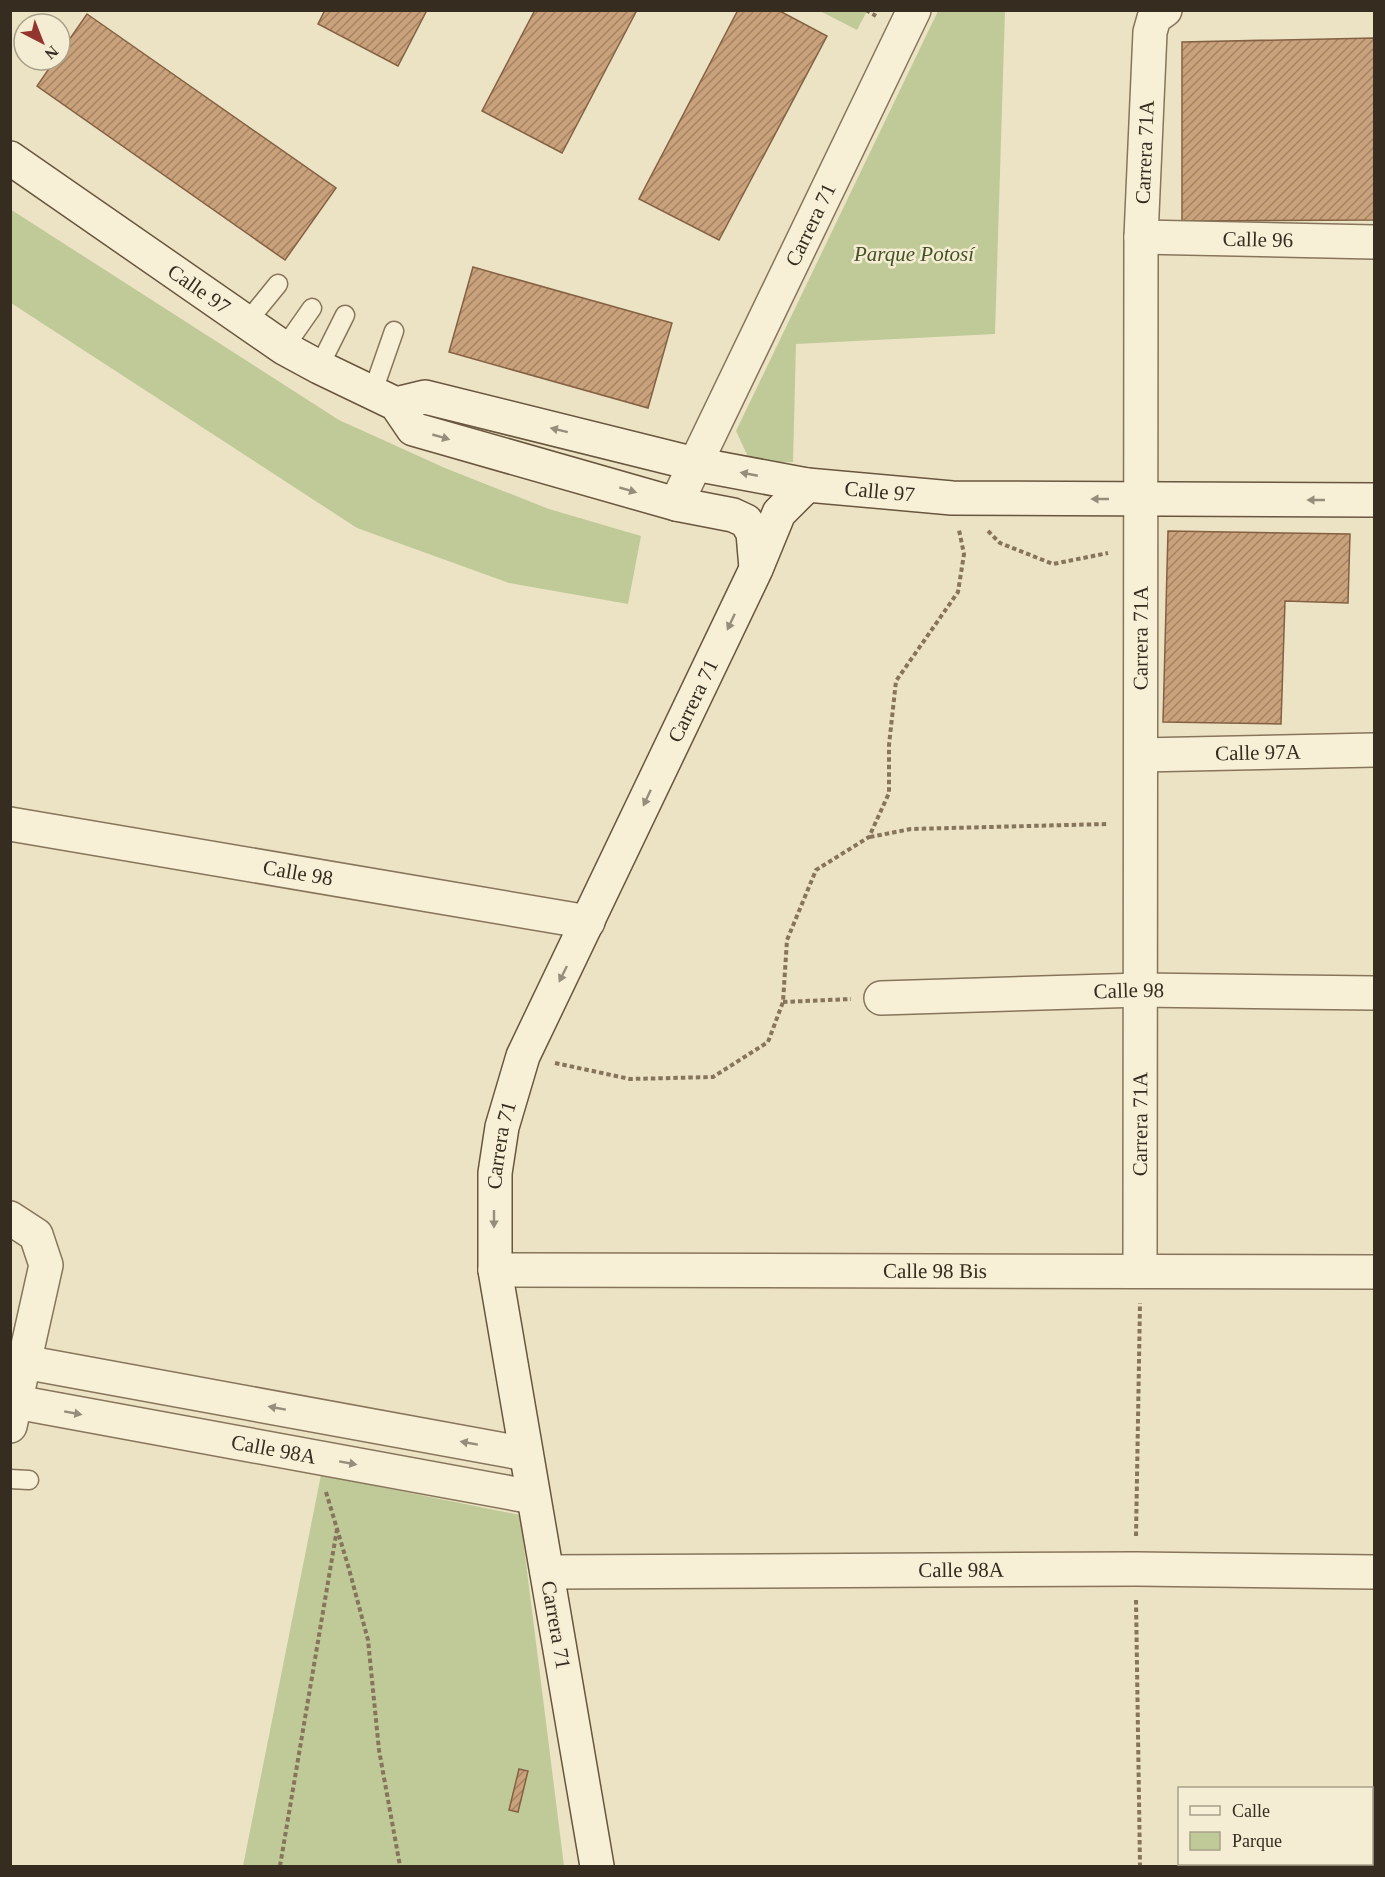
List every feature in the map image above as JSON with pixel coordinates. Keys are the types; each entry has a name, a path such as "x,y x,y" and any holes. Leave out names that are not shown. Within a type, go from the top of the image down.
{"street":[{"name":"Carrera 71","path":"676,504 914,10"},
{"name":"Carrera 71A","path":"1140,1271 1141,237 1150,32 1154,18 1165,10"},
{"name":"Calle 97","path":"10,158 285,348 384,399 413,429 676,504 732,514 746,521 753,534 756,569"},
{"name":"Calle 96","path":"1141,237 1374,242"},
{"name":"Calle 97","path":"384,399 425,397 694,464 807,485 952,498 1374,500"},
{"name":"Carrera 71","path":"597,1866 495,1270 495,1173 502,1127 523,1056 756,569 778,513 807,485"},
{"name":"Calle 97A","path":"1141,756 1374,750"},
{"name":"Calle 98","path":"10,824 588,922"},
{"name":"Calle 98","path":"881,998 1141,990 1374,993"},
{"path":"13,1414 46,1265 23,1226"},
{"name":"Calle 98 Bis","path":"495,1270 1374,1272"},
{"name":"Calle 98A","path":"24,1362 526,1454"},
{"name":"Calle 98A","path":"13,1414 314,1457 533,1497"},
{"name":"Calle 98A","path":"547,1572 1136,1569 1374,1572"}],"lane":[{"path":"247,322 278,284"},
{"path":"285,348 312,308"},
{"path":"319,367 345,315"},
{"path":"384,399 394,331"},
{"path":"10,1479 29,1480"}],"path":[{"path":"952,498 1000,543 1053,564 1094,557 1141,545"},
{"path":"869,837 889,793 889,745 896,681 958,592 964,554 952,498"},
{"path":"523,1056 630,1079 713,1077 768,1042 783,1002 787,939 816,870 869,837 911,829 1141,823"},
{"path":"783,1002 881,998"},
{"path":"314,1457 337,1528 368,1640 379,1750 400,1866"},
{"path":"280,1866 337,1528"}],"green space":[{"path":"820,11 867,11 857,30"},
{"name":"Parque Potosí","path":"938,11 1005,11 995,334 796,344 793,462 751,463 736,431"},
{"path":"10,209 339,420 445,468 549,509 641,536 628,604 509,583 357,528 11,303"},
{"path":"321,1475 520,1515 564,1866 243,1866"}],"building":[{"path":"325,10 427,10 398,66 318,24"},
{"path":"535,10 637,10 562,153 482,111"},
{"path":"738,10 778,10 827,36 719,240 639,199"},
{"path":"87,14 336,188 285,260 37,86 47,72 72,72 72,36"},
{"path":"1374,38 1374,220 1182,221 1182,42"},
{"path":"473,267 672,323 648,408 449,352"},
{"path":"1168,531 1350,534 1348,603 1285,601 1281,724 1163,722"},
{"path":"519,1769 528,1771 518,1812 509,1810"}]}
